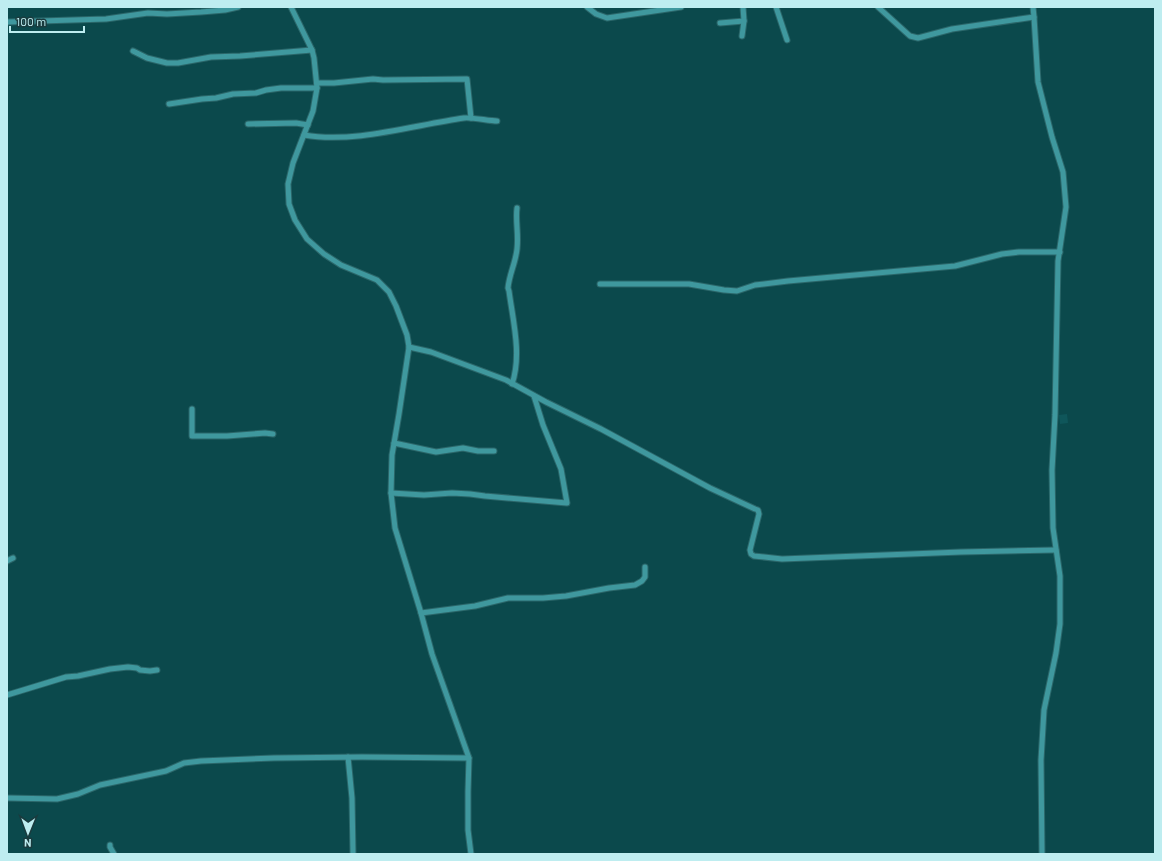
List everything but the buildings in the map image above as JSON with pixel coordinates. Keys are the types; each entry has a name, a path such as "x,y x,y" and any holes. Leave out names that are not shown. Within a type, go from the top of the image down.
{"street":[{"path":"7,22 106,19 148,13 167,14 202,12 238,7"},
{"path":"291,7 312,50 317,85 308,125 293,163 288,184 289,204 295,220 308,240 324,254 341,265 377,280 389,292 403,322 407,335 409,347 400,414 392,455 391,493 395,528 432,654 469,758 468,830 471,854"},
{"path":"587,7 596,14 607,18 681,7"},
{"path":"742,36 744,21 743,7"},
{"path":"776,7 787,40"},
{"path":"878,7 910,36 918,38 952,30 1034,17"},
{"path":"1033,7 1038,82 1052,137 1063,172 1066,207 1058,268 1055,415 1052,470 1053,528 1060,576 1060,624 1056,653 1044,710 1041,760 1042,854"},
{"path":"720,23 744,21"},
{"path":"134,51 147,58 167,63 178,63 211,57 312,50"},
{"path":"169,104 216,98 234,94 256,94 266,90 281,88 374,79 467,79 471,118"},
{"path":"304,135 317,137 350,136 466,118 497,121"},
{"path":"248,124 290,123 308,125"},
{"path":"512,384 516,367 516,350 508,288 517,254 517,208"},
{"path":"600,284 689,284 737,291 755,285 788,281 954,266 1002,254 1019,252 1060,252"},
{"path":"409,347 431,352 506,380 710,488 758,510 759,514 750,550 751,554 754,556 782,559 1056,550"},
{"path":"391,493 424,495 452,493 470,494 567,503 561,469 534,396"},
{"path":"192,409 192,436 273,434"},
{"path":"394,443 436,452 463,448 478,451 494,451"},
{"path":"7,561 13,558"},
{"path":"421,613 475,606 501,599 566,596 635,585 642,581 645,577 646,567"},
{"path":"7,695 66,677 110,669 128,667 137,668 140,670 157,670"},
{"path":"7,798 56,799 78,794 100,785 166,772 184,764 200,761 348,757 469,758"},
{"path":"348,757 352,798 353,854"},
{"path":"110,845 114,854"}],"shaded area":[{"path":"1067,414 1068,423 1060,424 1059,415"}]}
